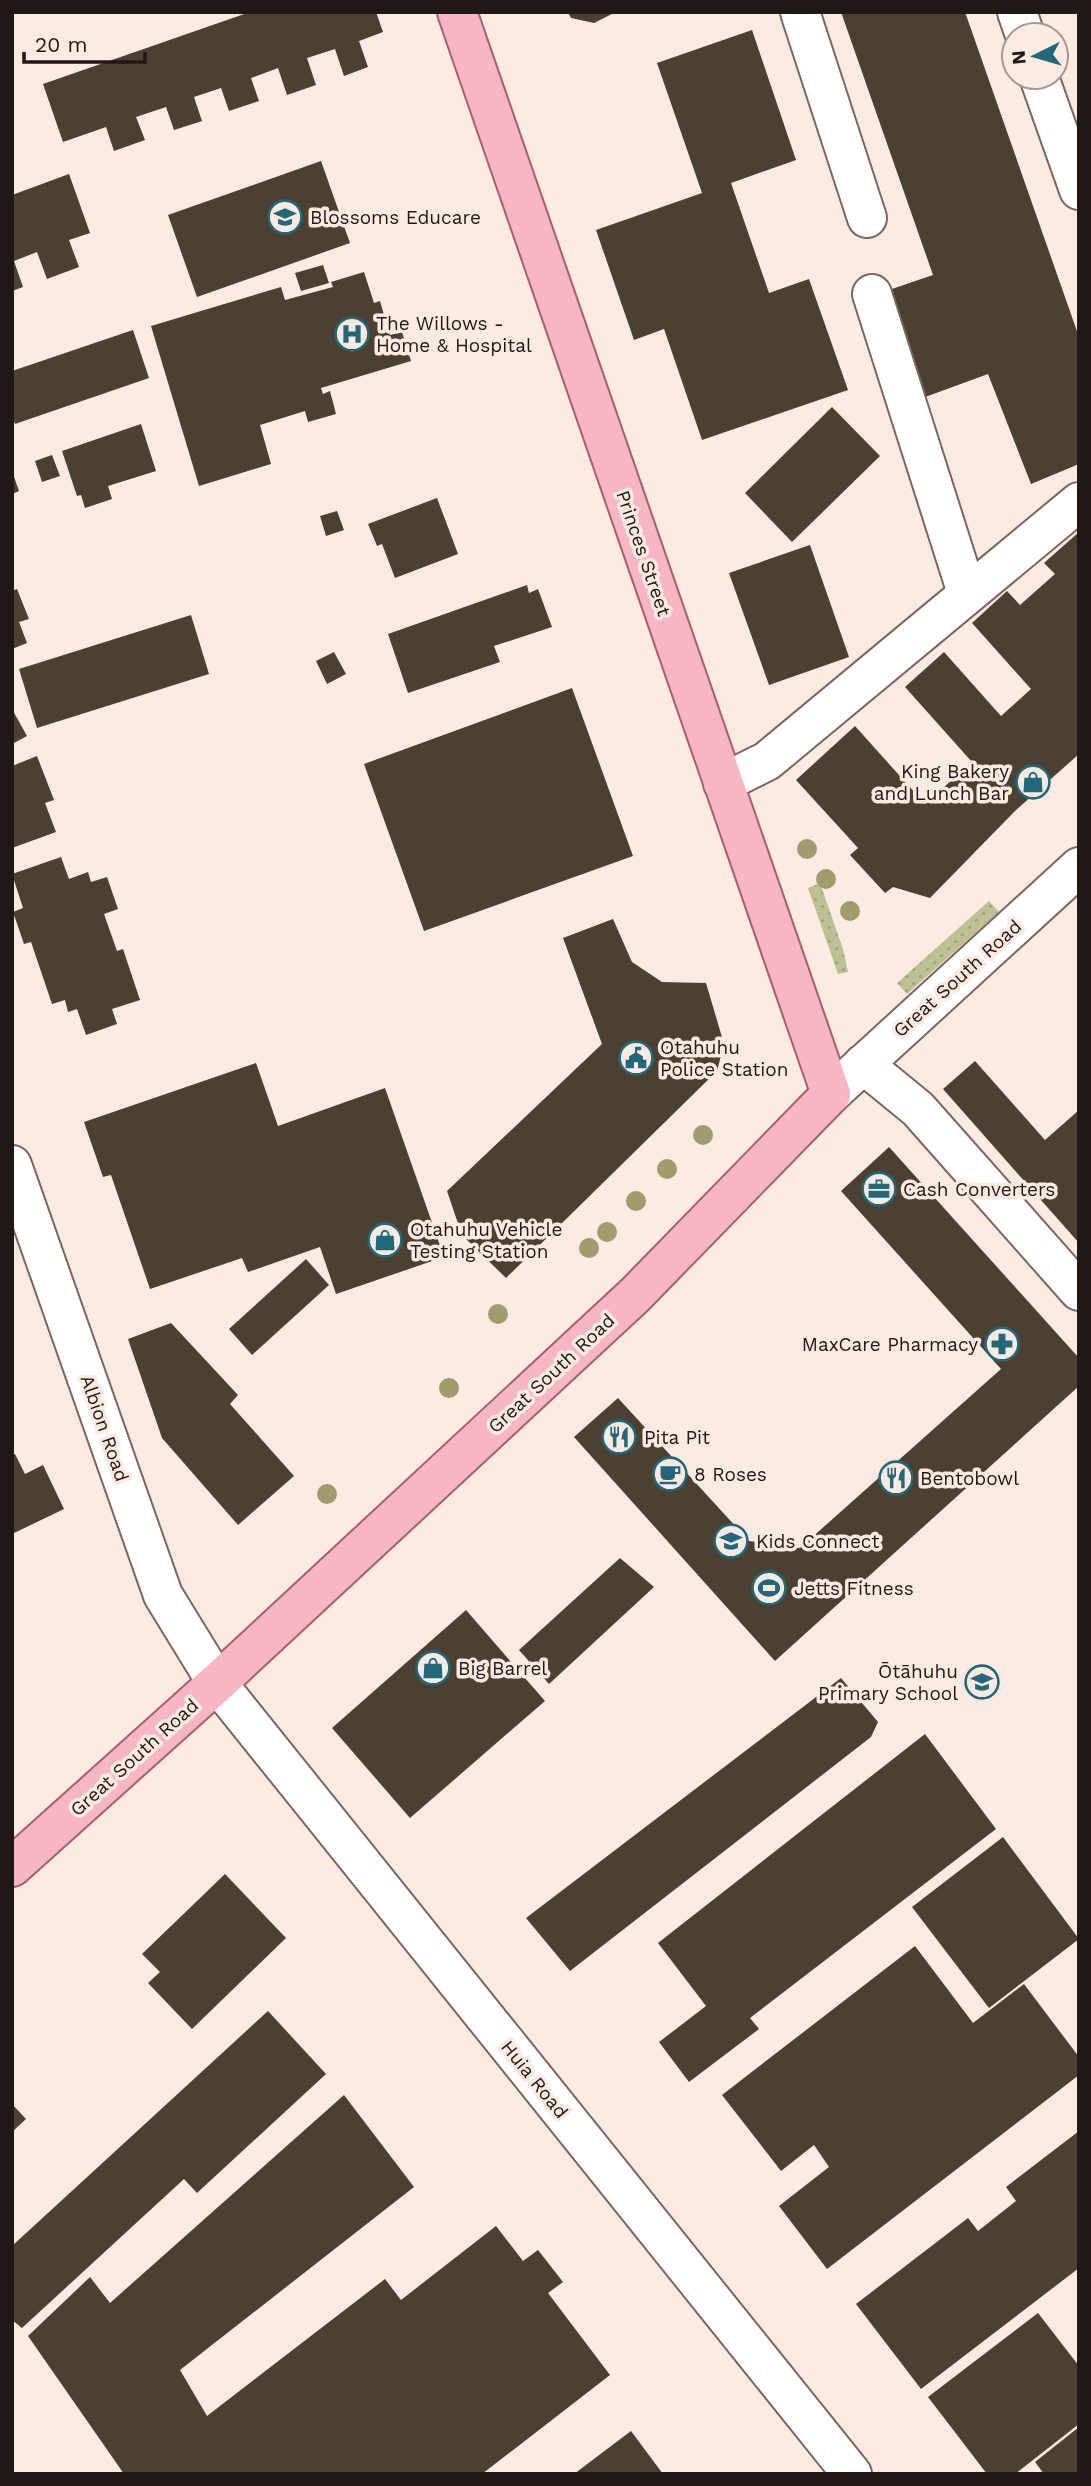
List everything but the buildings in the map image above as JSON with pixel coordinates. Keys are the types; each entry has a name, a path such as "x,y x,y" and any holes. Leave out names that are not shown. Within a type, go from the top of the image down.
{"main road":[{"name":"Princes Street","path":"457,12 831,1094"},
{"name":"Great South Road","path":"12,1867 217,1683 635,1295 831,1094"}],"street":[{"path":"800,12 867,218"},
{"path":"1045,91 1079,190"},
{"path":"872,294 967,593"},
{"path":"723,783 767,761 1079,502"},
{"name":"Great South Road","path":"831,1094 1079,867"},
{"path":"863,1064 918,1109 1079,1291"},
{"name":"Albion Road","path":"12,1165 163,1595 217,1683"},
{"name":"Huia Road","path":"217,1683 852,2474"}],"green space":[{"path":"820,883 843,949 848,972 838,974 808,888"},
{"path":"989,901 999,912 907,994 897,983"}],"place":[{"name":"Blossoms Educare","path":"285,217"},
{"name":"The Willows - Home & Hospital","path":"352,334"},
{"name":"King Bakery and Lunch Bar","path":"1033,782"},
{"name":"Otahuhu Police Station","path":"636,1058"},
{"name":"Cash Converters","path":"879,1189"},
{"name":"Otahuhu Vehicle Testing Station","path":"385,1240"},
{"name":"MaxCare Pharmacy","path":"1002,1344"},
{"name":"Pita Pit","path":"619,1437"},
{"name":"8 Roses","path":"670,1474"},
{"name":"Bentobowl","path":"896,1478"},
{"name":"Kids Connect","path":"731,1541"},
{"name":"Jetts Fitness","path":"769,1588"},
{"name":"Big Barrel","path":"433,1668"},
{"name":"Ōtāhuhu Primary School","path":"982,1682"}]}
